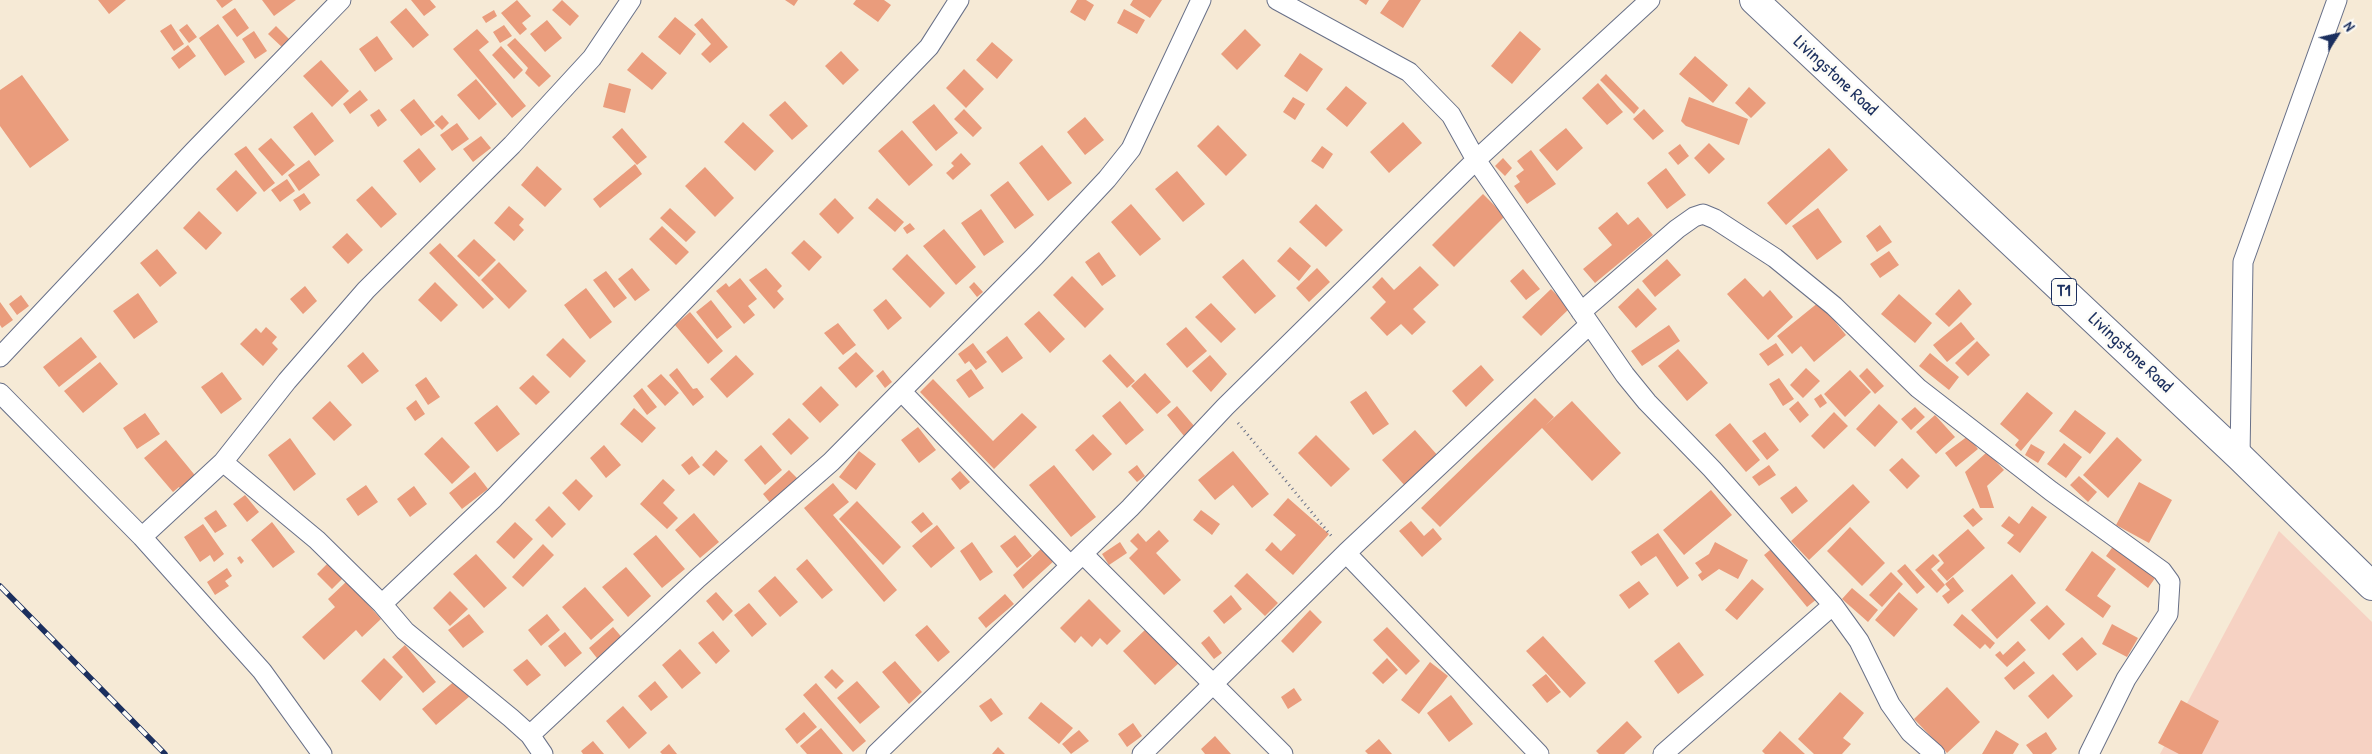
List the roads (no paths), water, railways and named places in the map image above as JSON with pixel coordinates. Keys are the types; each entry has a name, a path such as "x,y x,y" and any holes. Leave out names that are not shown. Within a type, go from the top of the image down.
{"highway":[{"name":"Livingstone Road","path":"1754,0 2240,457 2372,586"}],"street":[{"path":"0,357 194,151 341,0"},
{"path":"142,537 223,462 287,380 366,290 512,145 592,58 631,0"},
{"path":"382,604 494,498 929,47 959,0"},
{"path":"530,735 698,578 831,462 1035,256 1107,179 1131,149 1201,0"},
{"path":"1277,0 1409,72 1451,115 1476,160 1585,318 1647,402 1712,469 1833,605 1859,641 1890,704 1910,732 1935,754"},
{"path":"876,754 1130,508 1225,407 1476,160 1650,0"},
{"path":"2240,457 2243,262 2338,0"},
{"path":"1142,754 1677,229 1694,217 1703,214 1715,219 1775,258 1834,306 1918,388 2051,491 2162,571 2170,582 2168,614 2126,679 2089,754"},
{"path":"901,391 1076,560 1214,684 1283,754"},
{"path":"0,393 142,537 262,671 322,754"},
{"path":"223,462 317,540 382,604 405,631 530,735 543,754"},
{"path":"1346,553 1539,754"},
{"path":"1663,754 1833,605"}],"railway":[{"path":"0,586 165,754"}]}
